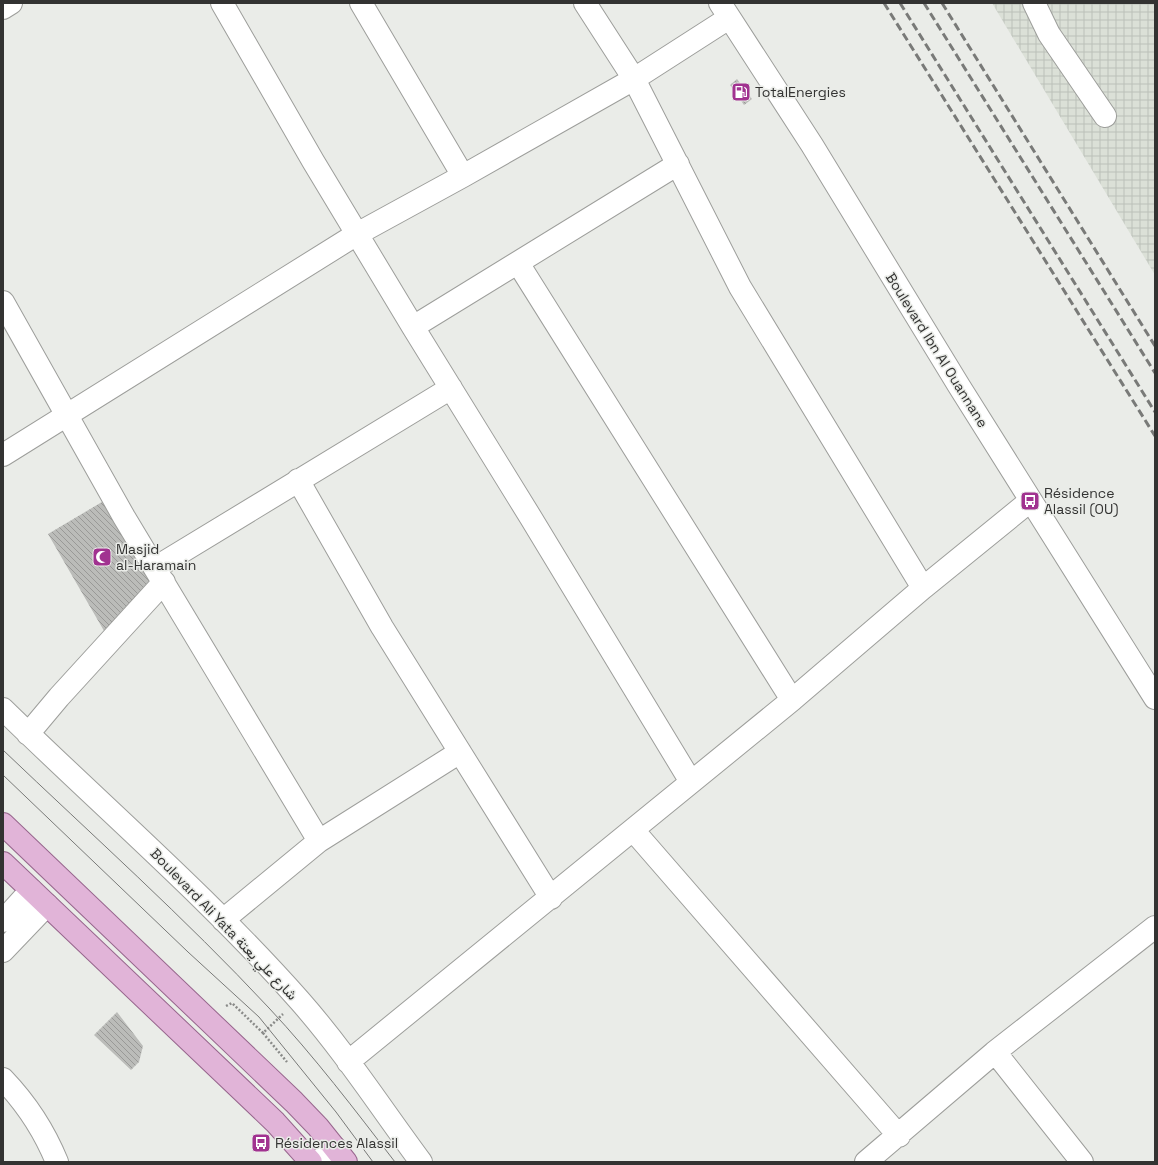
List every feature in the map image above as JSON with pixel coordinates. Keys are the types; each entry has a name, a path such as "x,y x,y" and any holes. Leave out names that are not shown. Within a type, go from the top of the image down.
{"main road":[{"path":"3,824 294,1102 318,1127 341,1155"},
{"path":"3,863 275,1122 311,1162"}],"street":[{"path":"3,8 11,3"},
{"path":"222,3 357,234 691,782"},
{"path":"361,3 463,176"},
{"path":"584,3 634,79 740,287 923,588"},
{"path":"1034,3 1049,34 1105,116"},
{"path":"3,455 66,414 357,234 634,79 724,10"},
{"name":"Boulevard Ibn Al Ouannane","path":"724,10 812,145 1030,501 1155,698"},
{"path":"413,327 678,164"},
{"path":"518,263 792,700"},
{"path":"3,302 66,414 160,575 319,841"},
{"path":"28,734 160,575 298,480 451,388"},
{"path":"298,480 382,627 551,898"},
{"path":"348,1062 792,700 923,588 1030,501"},
{"name":"Boulevard Ali Yata شارع علي يعتة","path":"3,709 223,920 299,1000 348,1062 421,1162"},
{"path":"223,920 319,841 460,752"},
{"path":"633,830 898,1136"},
{"path":"3,921 31,890"},
{"path":"3,951 47,905"},
{"path":"866,1162 995,1052 1155,927"},
{"path":"995,1052 1082,1162"},
{"path":"3,1079 20,1097 33,1116 51,1146 57,1162"},
{"path":"318,1162 341,1155"}],"path":[{"path":"230,1012 225,1006 232,1003 263,1033 299,1000"}],"shaded area":[{"path":"992,3 1155,3 1155,275"}],"building":[{"name":"TotalEnergies","path":"737,79 752,99 744,105 730,85"},
{"name":"Masjid al-Haramain","path":"107,499 155,580 107,636 48,534"},
{"path":"117,1012 143,1046 139,1062 131,1070 94,1035"}],"tram line":[{"path":"3,750 171,909 269,1008 318,1064 395,1162"},
{"path":"3,775 188,952 259,1017 336,1112 373,1162"}],"railway":[{"path":"884,3 1155,436"},
{"path":"900,3 1155,412"},
{"path":"924,3 1155,373"},
{"path":"942,3 1155,346"}],"place":[{"name":"TotalEnergies","path":"741,92"},
{"name":"Résidence Alassil (OU)","path":"1030,501"},
{"name":"Masjid al-Haramain","path":"102,557"},
{"name":"Résidences Alassil","path":"261,1143"}]}
